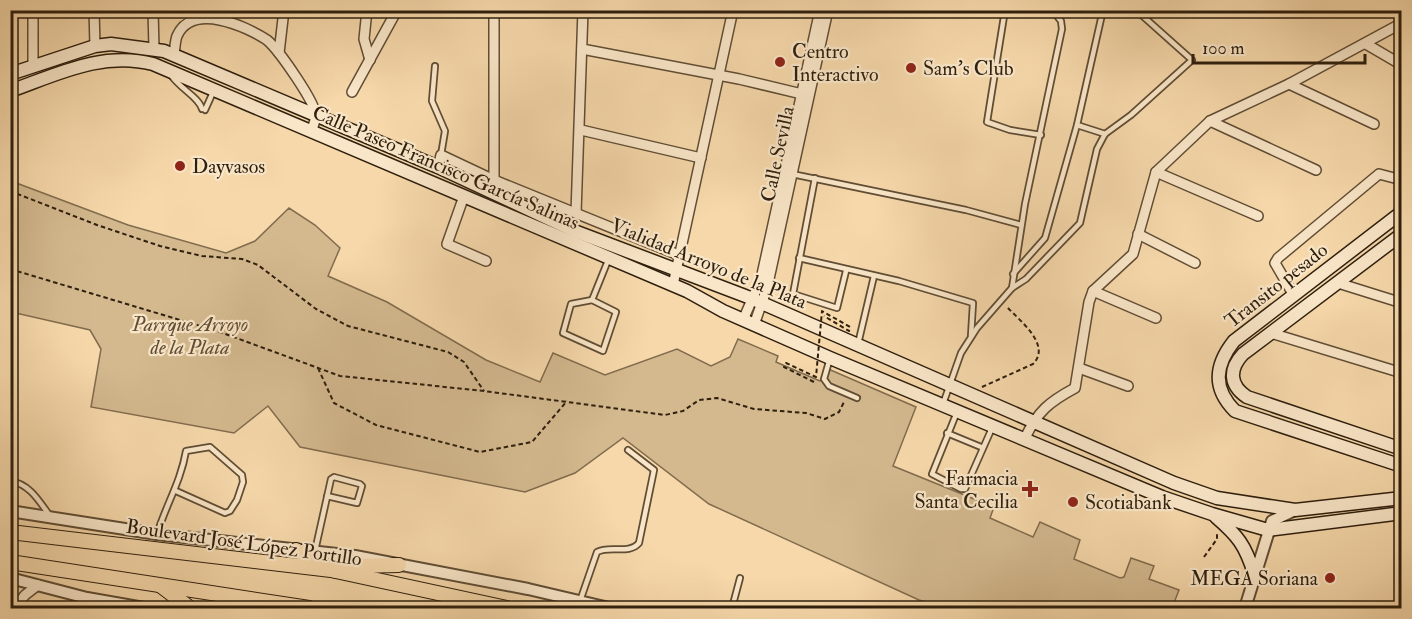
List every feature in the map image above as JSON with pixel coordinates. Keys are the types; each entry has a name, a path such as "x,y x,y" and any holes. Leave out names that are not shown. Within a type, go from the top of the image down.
{"main road":[{"name":"Vialidad Arroyo de la Plata","path":"10,74 95,46 111,44 154,49 174,54 316,116 440,161 612,252 677,272 757,302 1174,483 1217,498 1295,510 1401,498"},
{"name":"Calle Paseo Francisco García Salinas","path":"10,91 93,61 132,59 168,70 464,196 612,252 748,323 957,412 1025,438 1162,497 1268,530"},
{"name":"Transito pesado","path":"1401,212 1253,324 1223,355 1217,374 1222,395 1235,411 1401,466"},
{"name":"Transito pesado","path":"1400,237 1243,354 1234,365 1233,381 1240,393 1268,405 1401,449"},
{"path":"1268,530 1401,513"},
{"path":"1212,514 1242,543 1254,573"},
{"name":"Boulevard José López Portillo","path":"10,532 333,571 507,609"},
{"path":"296,550 333,571 352,566 399,565"},
{"path":"10,562 309,609"},
{"path":"159,585 190,609"}],"street":[{"path":"33,10 33,66"},
{"path":"94,10 95,46"},
{"path":"153,10 154,49"},
{"path":"279,53 284,10"},
{"path":"367,10 364,39 370,60"},
{"path":"352,92 397,10"},
{"path":"494,10 494,180"},
{"path":"576,213 581,130 583,10"},
{"path":"673,285 733,10"},
{"name":"Calle Sevilla","path":"748,323 757,302 789,173 820,10"},
{"name":"Calle Sevilla","path":"804,95 828,10"},
{"path":"174,54 177,35 190,22 207,18 233,23 257,34 279,53 312,104 316,116 312,130"},
{"path":"1025,438 1033,422 1049,402 1075,388 1089,302 1093,291 1133,254 1156,172 1210,122 1289,84 1401,23"},
{"path":"1365,44 1401,65"},
{"path":"582,49 719,75 804,95"},
{"path":"1289,84 1374,124"},
{"path":"1210,122 1316,170"},
{"path":"581,130 701,158"},
{"path":"440,161 494,180 681,256"},
{"path":"1156,172 1258,216"},
{"path":"1293,294 1275,264 1278,258 1379,174 1401,180"},
{"path":"464,196 447,244 486,261"},
{"path":"1138,234 1195,263"},
{"path":"1338,284 1401,303"},
{"path":"1093,291 1156,318"},
{"path":"1271,333 1401,373"},
{"path":"1079,368 1128,386"},
{"path":"1245,609 1268,530 1279,516 1295,510"},
{"path":"10,511 157,534 315,552 399,565 580,601 609,609"},
{"path":"10,578 87,598 144,609"},
{"path":"15,604 38,585"}],"lane":[{"path":"1005,10 987,122 999,127 1041,135"},
{"path":"1012,288 1021,225 1062,29 1061,21 1052,10"},
{"path":"1013,274 1045,238 1077,125 1102,10"},
{"path":"942,405 948,386 971,336 1012,288 1026,279 1080,223 1097,149 1105,134 1131,115 1192,60 1136,10"},
{"path":"435,66 432,101 445,131 440,161"},
{"path":"168,70 182,89 198,100 203,109 214,90"},
{"path":"1077,125 1105,134"},
{"path":"789,173 970,211 1021,225"},
{"path":"815,177 793,294 834,309 842,291 846,271"},
{"path":"592,300 612,252"},
{"path":"799,258 941,292 973,303 971,336"},
{"path":"858,344 874,276"},
{"path":"592,300 616,312 603,351 563,333 571,304 592,300"},
{"path":"830,358 825,379 829,386 857,398"},
{"path":"957,412 932,474 961,489 965,489 981,447 993,426"},
{"path":"947,433 981,447"},
{"path":"157,534 164,511 176,491 186,451 210,447 242,475 243,482 237,500 230,511 225,513 176,491"},
{"path":"580,601 597,552 605,548 631,549 639,543 654,470 628,450"},
{"path":"315,552 327,496 331,479 334,477 360,483 362,486 357,503 327,496"},
{"path":"10,481 19,482 29,489 50,516"},
{"path":"732,609 740,578"}],"path":[{"path":"10,191 159,246 242,260 258,265 316,309 348,326 448,352 464,362 484,391"},
{"path":"10,269 220,332 340,376 484,391 665,415 683,411 699,400 717,398 754,409 791,414 806,412 825,419 839,412 848,394"},
{"path":"968,394 1033,364 1038,359 1039,347 1036,340 1001,301"},
{"path":"814,382 784,367 786,363 816,377 822,311 850,327 849,331 824,316"},
{"path":"318,368 334,403 376,425 480,452 532,442 567,401"},
{"path":"1204,557 1217,539 1218,533"}],"green space":[{"name":"Parrque Arroyo de la Plata","path":"11,181 128,225 226,253 255,241 289,208 315,225 340,248 328,276 387,302 486,360 540,382 553,353 605,375 677,349 711,366 730,357 738,339 778,356 776,362 820,381 826,368 916,407 893,466 994,507 990,518 1033,537 1040,522 1080,540 1074,559 1120,578 1124,577 1131,558 1154,566 1149,579 1179,590 1172,608 945,608 919,600 709,504 623,438 575,473 525,492 300,447 268,406 234,433 91,407 101,349 90,330 11,312"}],"place":[{"name":"Centro Interactivo","path":"780,62"},
{"name":"Sam's Club","path":"911,68"},
{"name":"Dayvasos","path":"180,166"},
{"name":"Farmacia Santa Cecilia","path":"1030,489"},
{"name":"Scotiabank","path":"1073,502"},
{"name":"MEGA Soriana","path":"1330,578"}]}
